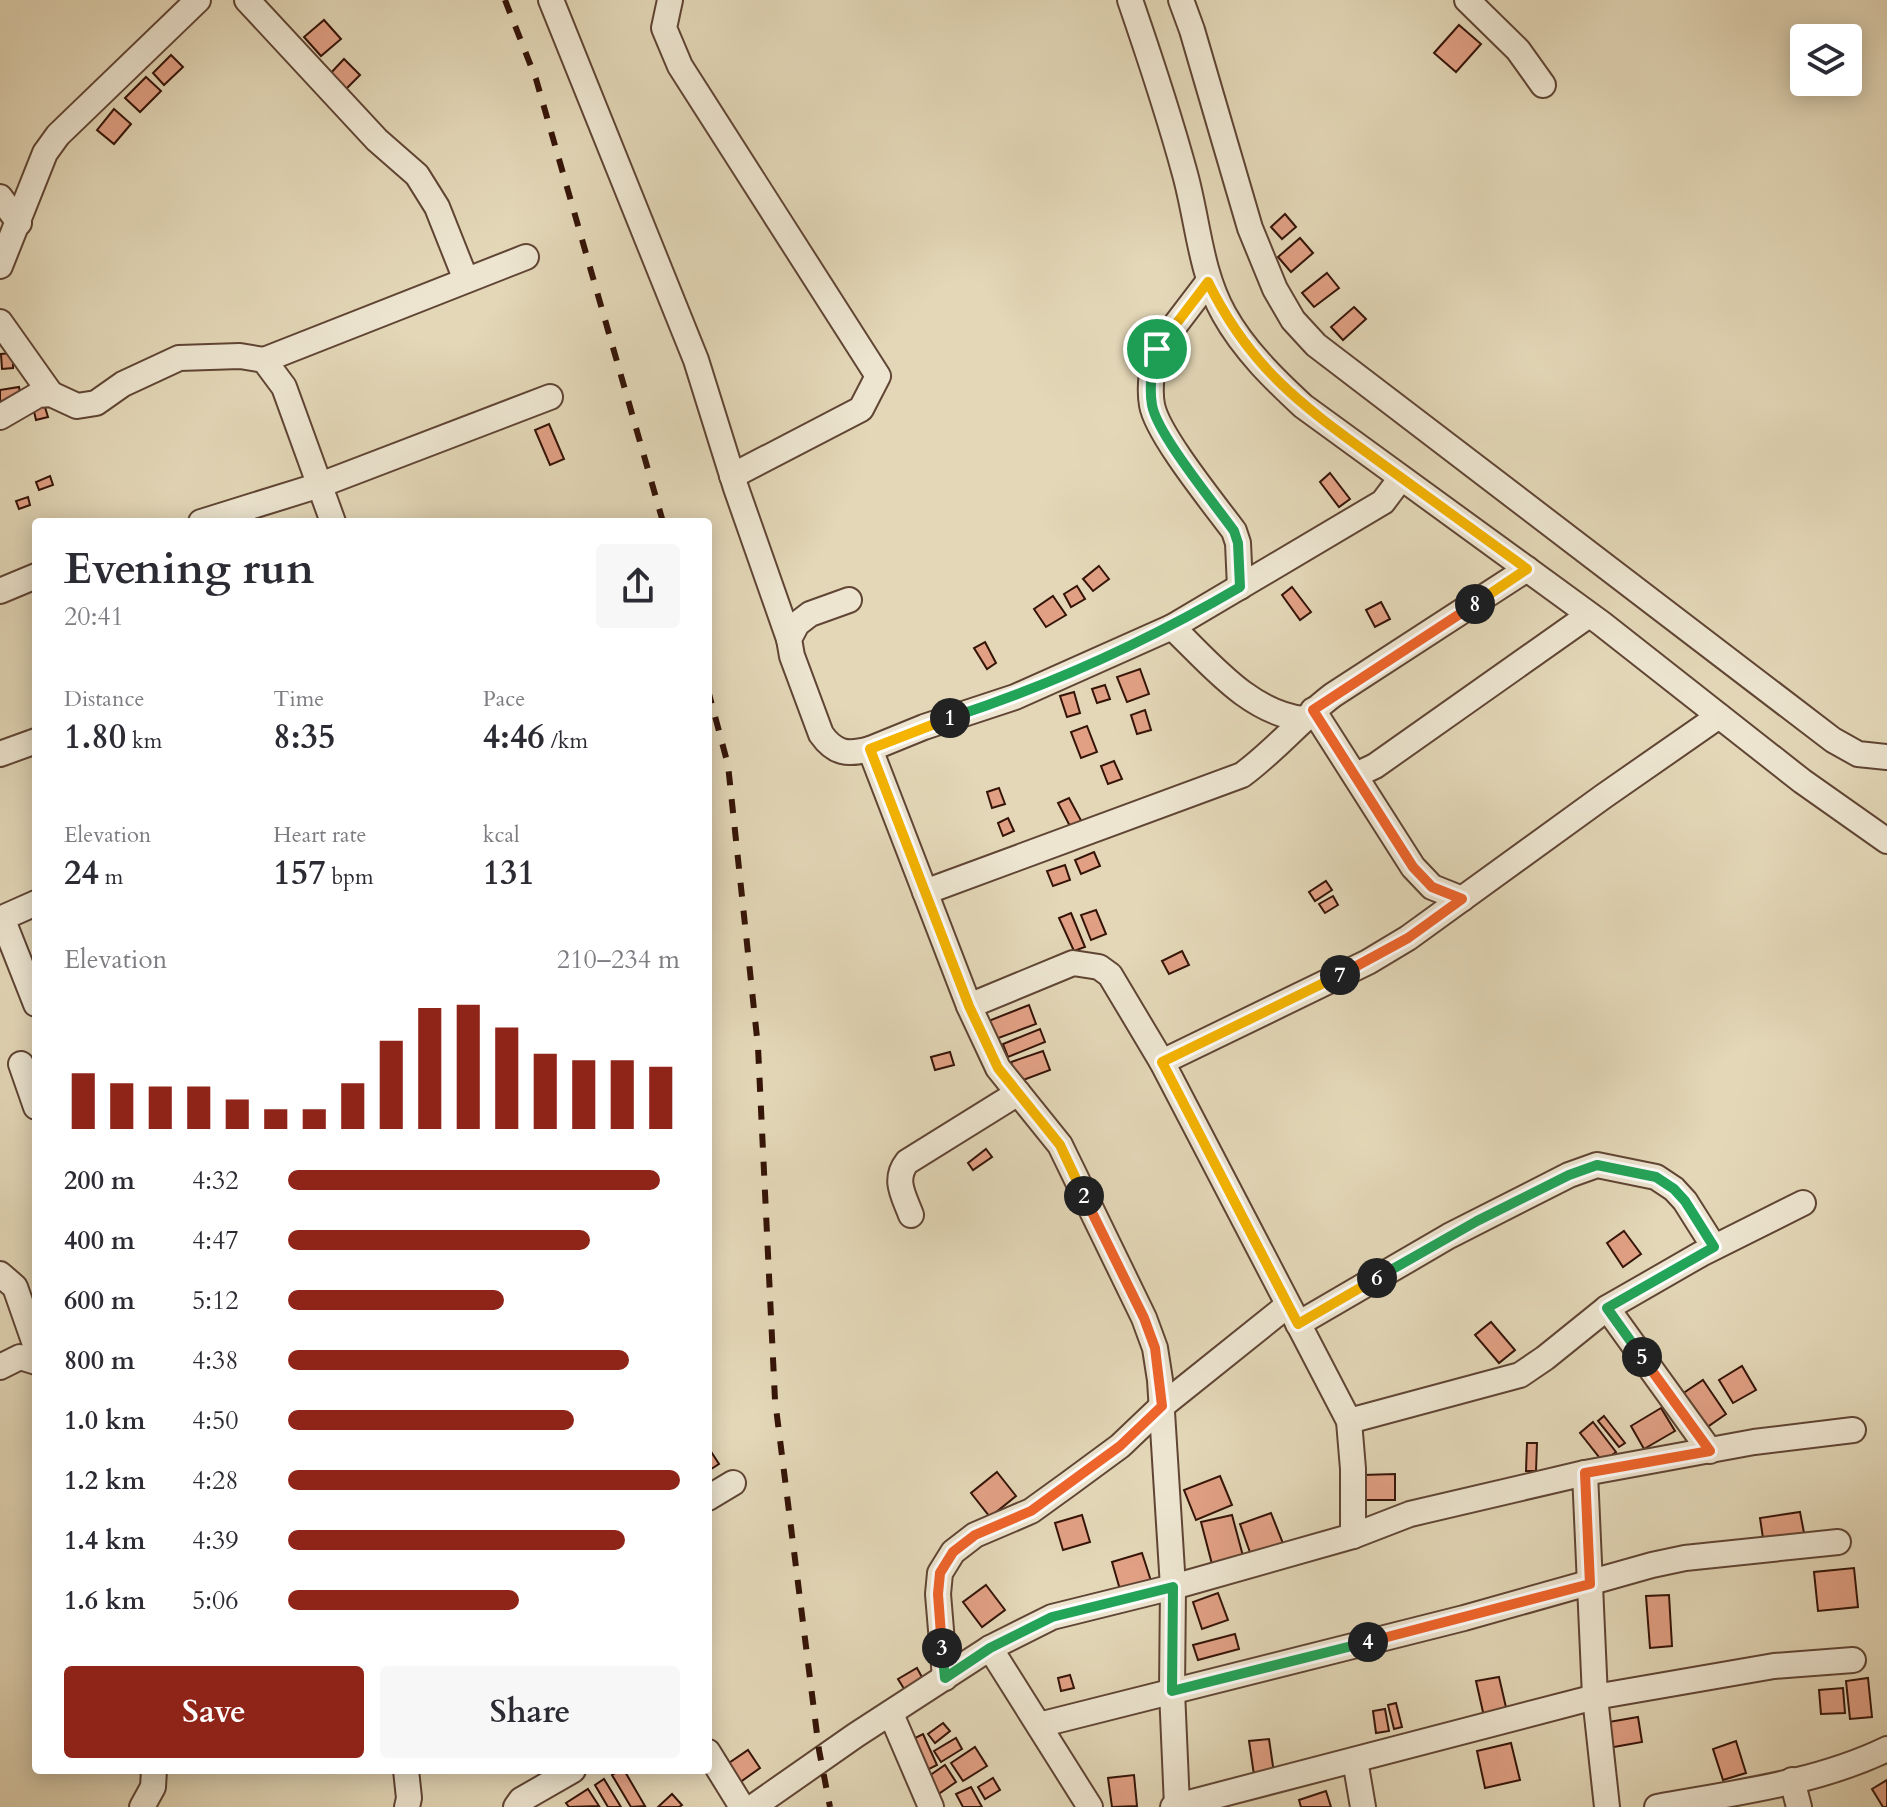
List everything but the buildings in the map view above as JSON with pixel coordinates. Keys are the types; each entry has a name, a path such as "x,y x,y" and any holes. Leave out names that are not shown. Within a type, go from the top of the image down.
{"street":[{"path":"0,266 45,153 58,135 198,0"},
{"path":"247,0 377,140 417,175 437,207 466,280"},
{"path":"551,0 696,360 792,656 821,734 836,751 852,754 870,749 924,727 1015,697 1172,627 1383,502 1401,478"},
{"path":"670,0 664,28 680,66 878,376 861,409 732,476"},
{"path":"1130,0 1186,178 1208,282 1248,349 1274,378 1303,406 1589,615 1802,781 1886,838"},
{"path":"1181,0 1250,228 1275,289 1293,320 1316,345 1833,740 1858,754 1887,757"},
{"path":"1467,0 1518,50 1543,85"},
{"path":"0,197 19,223"},
{"path":"0,417 38,395 51,394 77,406 96,403 123,384 179,358 240,356 264,360 526,257"},
{"path":"1208,282 1157,349 1152,405 1165,434 1234,531 1238,543 1240,587"},
{"path":"0,322 51,394"},
{"path":"264,360 284,387 332,518"},
{"path":"214,518 320,485 550,397"},
{"path":"925,892 1242,775 1283,742 1308,715 1527,569"},
{"path":"0,591 32,578"},
{"path":"789,639 797,624 810,614 849,600"},
{"path":"1356,775 1375,766 1589,615"},
{"path":"1172,627 1242,692 1281,716 1308,715"},
{"path":"1308,715 1356,775 1423,879 1432,887 1462,899"},
{"path":"1162,1062 1368,962 1719,716"},
{"path":"0,754 32,742"},
{"path":"870,749 969,1006 998,1068 1060,1145 1144,1318 1155,1348 1162,1406 1173,1587 1175,1806 1595,1697 1774,1666 1853,1660"},
{"path":"32,905 1,919 32,994"},
{"path":"969,1006 1073,963 1099,967 1110,975 1162,1062 1349,1421 1353,1536"},
{"path":"19,1065 32,1097"},
{"path":"911,1215 899,1184 901,1170 907,1162 1018,1093"},
{"path":"945,1678 938,1594 940,1573 953,1552 975,1535 1031,1511 1120,1446 1162,1406 1293,1314 1569,1175 1597,1165 1656,1177 1665,1183 1685,1201 1714,1247"},
{"path":"1349,1421 1520,1375 1607,1308 1714,1247 1803,1203"},
{"path":"0,1274 15,1287 32,1336"},
{"path":"1607,1308 1710,1451"},
{"path":"0,1367 20,1357 32,1361"},
{"path":"753,1807 856,1735 990,1648 1052,1617 1173,1587 1353,1536 1410,1514 1585,1473 1754,1442 1853,1430"},
{"path":"1585,1473 1595,1697 1607,1807"},
{"path":"712,1496 733,1483"},
{"path":"1039,1725 1590,1584 1652,1565 1685,1558 1838,1542"},
{"path":"990,1648 1090,1807"},
{"path":"891,1714 931,1807"},
{"path":"1657,1807 1792,1780 1851,1764 1887,1749"},
{"path":"712,1758 742,1807"},
{"path":"1355,1760 1363,1807"},
{"path":"142,1807 153,1787 154,1774"},
{"path":"406,1774 407,1807"},
{"path":"516,1807 521,1800 566,1774"},
{"path":"1792,1780 1799,1807"}],"railway":[{"path":"505,0 536,79 662,518"},
{"path":"712,705 728,765 758,1047 775,1400 819,1750 830,1807"}],"route":[{"path":"1208,282 1248,349 1303,406 1527,569 1313,710 1413,867 1432,887 1462,899 1368,962 1162,1062 1298,1324 1449,1236 1569,1175 1597,1165 1617,1167 1656,1177 1674,1189 1714,1247 1607,1308 1710,1451 1585,1473 1590,1584 1172,1691 1173,1587 1052,1617 990,1648 945,1678 938,1594 940,1573 953,1552 975,1535 1031,1511 1120,1446 1162,1406 1160,1380 1155,1348 1144,1318 1060,1145 998,1068 969,1006 870,749 924,727 1015,697 1172,627 1240,587 1238,543 1234,531 1165,434 1155,415 1151,393 1157,349 1208,282"}]}
